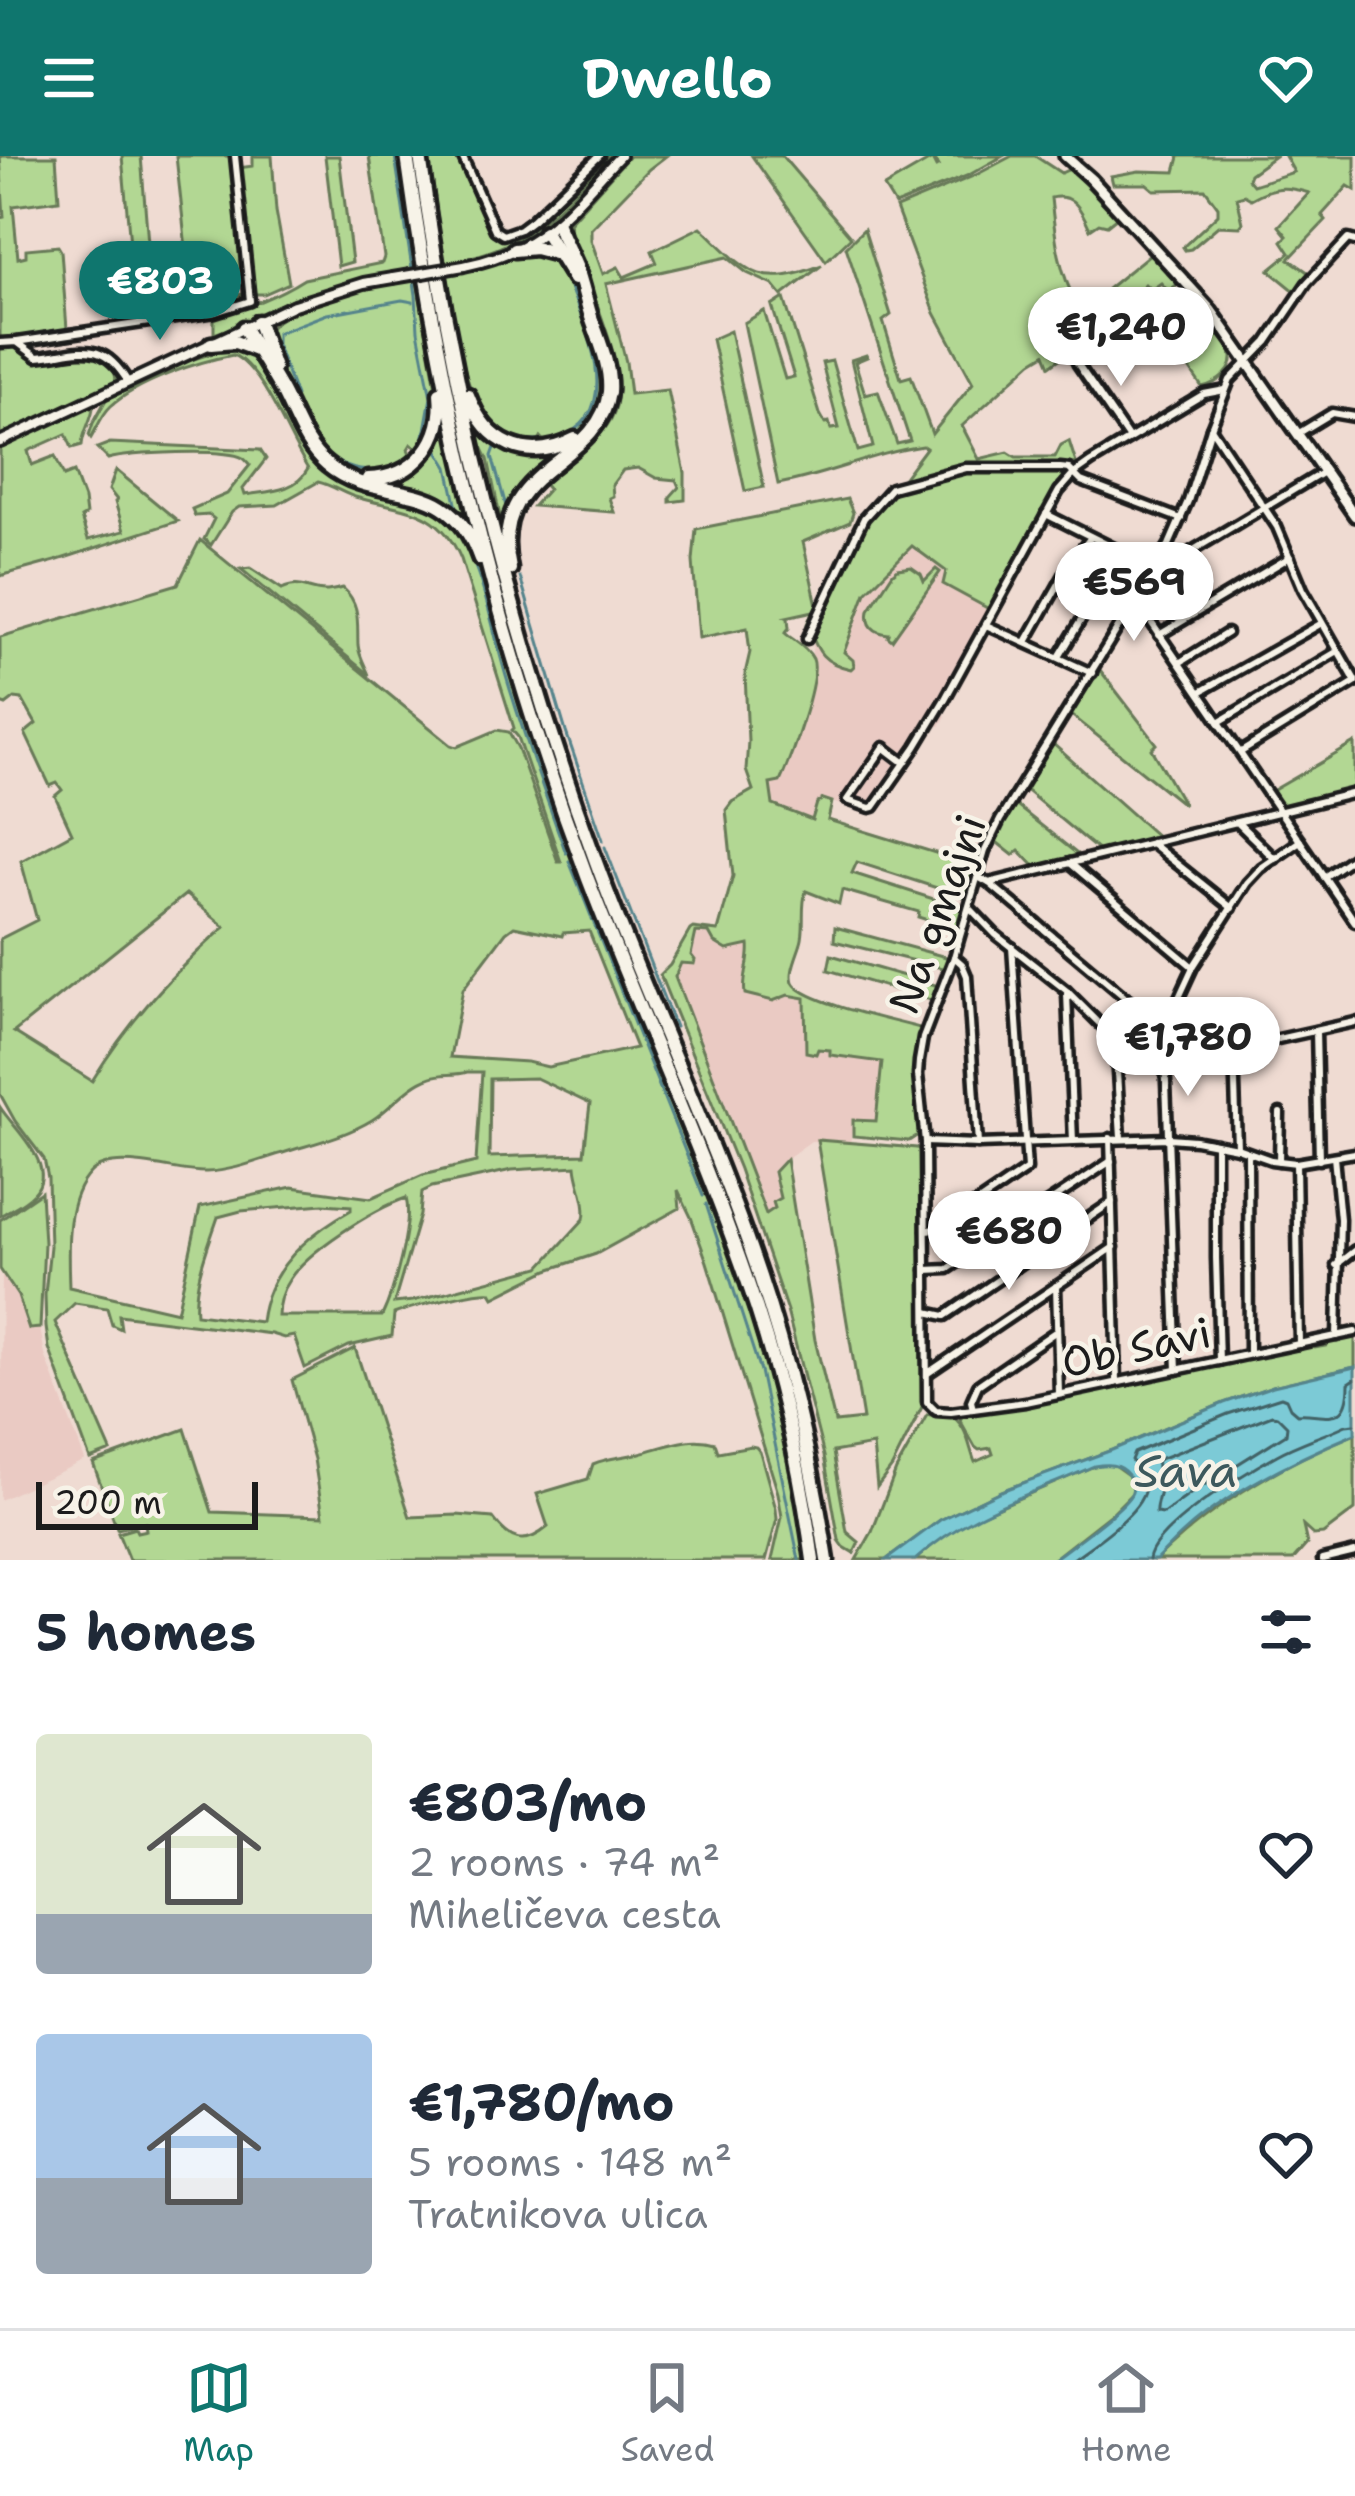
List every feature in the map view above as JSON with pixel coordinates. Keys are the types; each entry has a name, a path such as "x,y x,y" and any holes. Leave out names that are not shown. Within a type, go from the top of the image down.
{"highway":[{"path":"407,156 472,502 504,621 581,859 748,1282 788,1428 814,1560"},
{"path":"420,156 444,340 512,600 595,861 760,1279 795,1401 827,1560"},
{"path":"512,600 508,542 518,502 539,474 578,445 606,403 608,373 576,267 551,228"},
{"path":"551,228 558,255 584,296"},
{"path":"514,250 547,249 558,255"},
{"path":"251,325 259,354 314,452 348,478 421,496 454,516 477,549 488,589 504,621"},
{"path":"251,325 282,392"},
{"path":"444,340 461,361 473,407 496,438 520,448 544,450 574,440 595,424"},
{"path":"348,478 394,475 430,447 441,415 435,364 444,340"},
{"path":"211,344 241,343 259,354"}],"main road":[{"path":"1065,156 1202,300 1355,516"}],"street":[{"path":"0,343 214,312 250,301 235,156"},
{"path":"462,156 495,230 503,235 532,220 599,156"},
{"path":"0,442 294,305 514,250 551,228 620,156"},
{"name":"Na gmajni","path":"929,1408 926,1142 919,1060 985,851 1181,519 1225,390 1267,342 1307,284 1352,240 1355,231"},
{"path":"16,342 37,358 80,350 99,352 113,361 128,382"},
{"path":"1077,363 1129,439"},
{"path":"905,763 884,747 847,800 874,807 905,763 1059,491 1074,474 1204,394 1225,390"},
{"path":"1299,433 1332,413 1355,417"},
{"path":"1211,428 1277,527 1303,589 1355,681 1240,753"},
{"path":"807,638 864,518 891,488 966,469 1060,467 1081,481 1181,519"},
{"path":"1046,514 1154,568 1172,563 1325,471"},
{"path":"1026,641 1090,537"},
{"path":"1059,657 1122,552"},
{"path":"1159,634 1290,557"},
{"path":"1136,600 1355,922"},
{"path":"1199,693 1322,623"},
{"path":"986,625 1092,673"},
{"path":"1179,663 1227,633"},
{"path":"1219,722 1338,652"},
{"path":"989,883 1355,793"},
{"path":"1238,823 1275,859"},
{"path":"1177,1370 1164,1030 1193,968 1246,883 1300,841"},
{"path":"1151,843 1232,908"},
{"path":"1324,877 1355,856"},
{"path":"1070,863 1193,968"},
{"path":"978,877 1164,1030"},
{"path":"1345,908 1355,902"},
{"path":"969,906 996,935 1067,991 1115,1040 1121,1138"},
{"path":"926,1230 939,1229 1027,1169 1012,947"},
{"path":"954,957 967,976 978,1144"},
{"path":"1067,991 1073,1141"},
{"path":"1165,1064 1355,1022"},
{"path":"1316,1031 1319,1160"},
{"path":"1234,1050 1237,1148"},
{"path":"1279,1161 1280,1113"},
{"path":"1110,1138 1117,1382"},
{"path":"926,1142 1169,1138 1296,1163 1355,1154"},
{"path":"1216,1144 1219,1361"},
{"path":"1249,1153 1249,1354"},
{"path":"1334,1157 1340,1219 1337,1336"},
{"path":"926,1270 948,1269 1111,1161"},
{"path":"1296,1163 1299,1344"},
{"path":"927,1312 945,1316 1112,1202"},
{"path":"928,1373 1114,1247"},
{"path":"1336,1265 1355,1250"},
{"path":"1056,1286 1059,1394"},
{"path":"973,1409 978,1385 1055,1332"},
{"name":"Ob Savi","path":"929,1408 944,1412 973,1409 1059,1394 1355,1332"},
{"path":"1322,1560 1355,1552"}],"shaded area":[{"path":"912,546 946,571 943,584 989,609 962,659 972,665 942,713 946,716 871,815 823,799 813,820 773,805 770,784 802,703 814,641 841,655 866,592"},
{"path":"695,932 709,932 727,950 750,945 751,962 744,983 760,997 773,1001 788,995 806,998 818,1049 882,1062 876,1122 854,1120 850,1143 811,1141 786,1159 774,1172 780,1198 766,1214 675,977 681,963 692,958"},
{"path":"2,1268 29,1328 40,1328 45,1355 85,1460 0,1500"}],"green space":[{"path":"0,156 56,156 59,200 13,206 18,258 26,256 26,249 58,246 61,251 67,329 0,340 0,218 4,217"},
{"path":"122,156 141,156 154,318 137,321"},
{"path":"176,156 233,156 244,274 222,276 223,292 214,294 216,298 243,294 242,302 193,313"},
{"path":"253,156 272,156 289,283 264,294 250,294 238,168 253,166"},
{"path":"325,156 339,156 352,262 338,266"},
{"path":"369,156 397,156 415,267 290,300 214,334 214,315 261,301 304,279 382,263"},
{"path":"429,156 460,156 493,233 501,239 543,214 609,156 537,226 497,249 444,263"},
{"path":"629,156 666,156 591,229 603,274 618,267 624,277 657,263 652,251 701,227 754,272 782,276 822,265 782,296 773,285 727,257 606,284 630,394 668,390 685,473 685,500 670,502 679,487 676,480 656,478 638,468 623,470 612,485 609,498 614,512 533,506 548,489 542,481 605,429 617,399 612,349 569,223"},
{"path":"752,156 782,156 851,237 826,261"},
{"path":"933,156 1003,156 895,205 884,187 932,159 939,166"},
{"path":"1012,156 1035,156 1061,173 1070,169 1117,217 1090,229 1071,200 1051,198 1062,269 1079,308 1106,292 1150,254 1178,284 1168,291 1161,283 1151,290 1145,284 1134,295 1139,301 1135,304 1146,309 1153,305 1164,319 1153,326 1158,335 1168,330 1172,336 1148,353 1138,340 1111,358 1092,330 1067,346 1069,352 1050,366 1045,354 1032,362 962,426 979,459 1008,452 1016,457 1055,457 1069,441 1076,463 1072,465 962,466 902,480 926,448 923,446 778,484 744,323 764,311 785,379 794,377 772,306 784,298 820,414 831,429 839,428 822,363 832,361 858,451 873,447 851,360 866,355 855,362 865,394 878,391 897,444 910,441 846,247 864,229 891,315 883,321 901,379 911,376 932,434 973,383 935,313 896,208"},
{"path":"1177,156 1275,156 1250,174 1253,185 1294,172 1285,156 1355,156 1355,190 1348,186 1322,215 1326,220 1289,259 1309,273 1296,292 1269,270 1290,253 1282,241 1287,236 1279,226 1309,193 1280,188 1251,199 1237,197 1240,227 1218,226 1185,250 1218,214 1205,189 1154,190 1147,184 1113,184 1111,176 1175,172"},
{"path":"536,251 557,262 573,285 598,357 601,394 587,425 547,445 541,438 536,446 502,436 482,416 462,356 447,274"},
{"path":"417,280 437,393 434,428 420,450 411,444 413,460 388,473 364,476 343,469 310,435 268,330 315,303"},
{"path":"730,331 764,487 745,491 712,339"},
{"path":"1219,335 1230,349 1231,365 1219,379 1202,387 1183,359"},
{"path":"12,345 35,360 97,354 113,367 116,381 0,436 0,347"},
{"path":"236,346 248,350 299,443 330,478 436,507 460,529 478,561 534,749 751,1318 772,1390 805,1560 772,1560 782,1517 778,1493 707,1262 678,1190 680,1208 596,1254 548,1270 494,1297 491,1292 472,1294 394,1314 392,1336 349,1346 305,1368 294,1336 119,1315 121,1329 112,1325 107,1308 75,1303 55,1322 111,1451 90,1459 49,1348 45,1294 50,1246 44,1159 0,1094 0,939 37,920 21,861 72,833 55,796 62,790 57,783 50,786 25,733 36,724 22,699 0,703 0,637 178,584 200,540 451,745 457,747 497,730 509,732 561,862 512,730 461,559 441,528 417,513 318,482 277,505 239,507 211,545 204,539 214,519 195,516 192,509 227,494 250,465 245,460 198,452 108,459 97,448 110,443 260,450 266,459 243,489 245,495 281,489 303,477 308,469 275,406 255,374 233,355 137,388 108,409 91,438 93,423 108,396 184,362","holes":["186,894 225,927 152,999 92,1081 14,1032","514,926 562,936 589,931 636,1048 548,1067 450,1057 463,989","482,1072 476,1162 423,1175 371,1198 292,1187 200,1207 177,1312 69,1287 72,1212 82,1184 100,1166 129,1162 206,1172 236,1167 352,1130 435,1076","536,1078 590,1104 584,1154 489,1157 490,1079","576,1166 584,1219 540,1267 394,1303 420,1215 422,1192 512,1170","406,1198 405,1240 382,1316 278,1316 282,1293 298,1269 325,1244","323,1204 351,1206 292,1255 272,1286 261,1322 196,1314 199,1278 218,1217"]},
{"path":"93,403 82,445 72,448 66,434 28,451 32,465 55,456 64,476 74,472 84,499 86,515 81,518 88,540 124,531 117,500 109,490 116,470 178,521 0,576 0,447"},
{"path":"445,418 470,527 455,512 383,484 398,477"},
{"path":"476,420 505,447 571,446 546,464 504,536 488,459"},
{"path":"1063,470 989,609 943,584 946,571 912,546 866,592 844,652 854,666 832,663 821,654 807,624 812,613 821,611 869,519 892,490 965,471"},
{"path":"847,499 853,513 850,522 803,542 818,610 786,617 789,628 785,633 807,651 814,669 790,757 780,782 770,784 773,805 812,820 823,799 832,802 828,820 978,866 968,898 857,862 852,873 965,909 959,930 918,917 919,912 842,890 839,904 806,891 793,981 818,999 923,1029 913,1070 921,1133 909,1141 853,1136 853,1120 876,1121 882,1062 830,1055 830,1050 806,1052 805,998 788,995 773,1001 745,994 749,945 727,950 709,933 696,932 694,964 681,963 675,977 766,1214 780,1198 774,1172 786,1159 815,1340 835,1422 863,1419 817,1140 922,1152 923,1405 877,1487 873,1445 833,1452 847,1532 859,1542 854,1553 839,1540 824,1456 787,1311 739,1169 660,975 690,930 718,931 733,876 726,810 753,790 746,770 747,628 699,638 693,561 696,529"},
{"path":"911,567 924,581 936,569 940,572 892,640 872,627 869,610 893,573"},
{"path":"250,568 282,589 343,588 355,607 359,649 369,675 241,569"},
{"path":"1100,670 1157,744 1152,749 1184,805 1070,714"},
{"path":"1052,743 1159,838 1100,852 1023,788"},
{"path":"1355,743 1355,791 1281,806 1272,791"},
{"path":"1013,803 1081,857 1036,868 1019,850 1013,855 994,840"},
{"path":"835,927 950,958 946,969 834,941"},
{"path":"831,955 939,986 934,1001 828,970"},
{"path":"0,1107 32,1148 41,1172 34,1193 0,1216"},
{"path":"41,1192 40,1328 29,1329 18,1296 0,1269 0,1220"},
{"path":"1355,1337 1355,1367 1224,1403 1001,1491 940,1520 886,1560 856,1560 896,1470 927,1415 955,1418 964,1429 975,1462 993,1454 991,1448 975,1447 960,1420 964,1413"},
{"path":"355,1348 410,1517 493,1518 505,1532 525,1539 548,1527 537,1494 588,1479 593,1464 686,1441 715,1443 718,1452 751,1446 760,1452 776,1509 766,1560 129,1560 118,1533 146,1530 145,1523 117,1529 93,1463 185,1429 212,1512 323,1516 314,1459 292,1380"},
{"path":"1355,1434 1355,1510 1323,1534 1313,1535 1303,1526 1307,1544 1293,1560 1156,1560 1249,1487"},
{"path":"1104,1464 1128,1475 1132,1493 1052,1560 915,1560 949,1531 975,1517"}],"water":[{"name":"Sava","path":"1355,1367 1355,1434 1243,1490 1201,1518 1156,1560 1052,1560 1128,1499 1132,1483 1128,1475 1108,1465 1094,1466 978,1517 915,1560 886,1560 940,1520 1001,1491 1224,1403"}],"waterway":[{"path":"395,156 431,397 423,441 417,449"},
{"path":"544,441 583,423 596,391 587,332 568,283 548,257"},
{"path":"296,396 277,346 277,333 327,314 413,302"},
{"path":"502,430 518,441 539,441"},
{"path":"316,442 336,461 360,470 386,468 410,456"},
{"path":"496,445 492,456 507,510"},
{"path":"437,449 448,467 457,508"},
{"path":"447,520 478,573 513,698 566,853"},
{"path":"520,577 603,840"},
{"path":"605,847 675,1027"},
{"path":"569,861 703,1196"},
{"path":"706,1204 760,1371 799,1560"}]}
